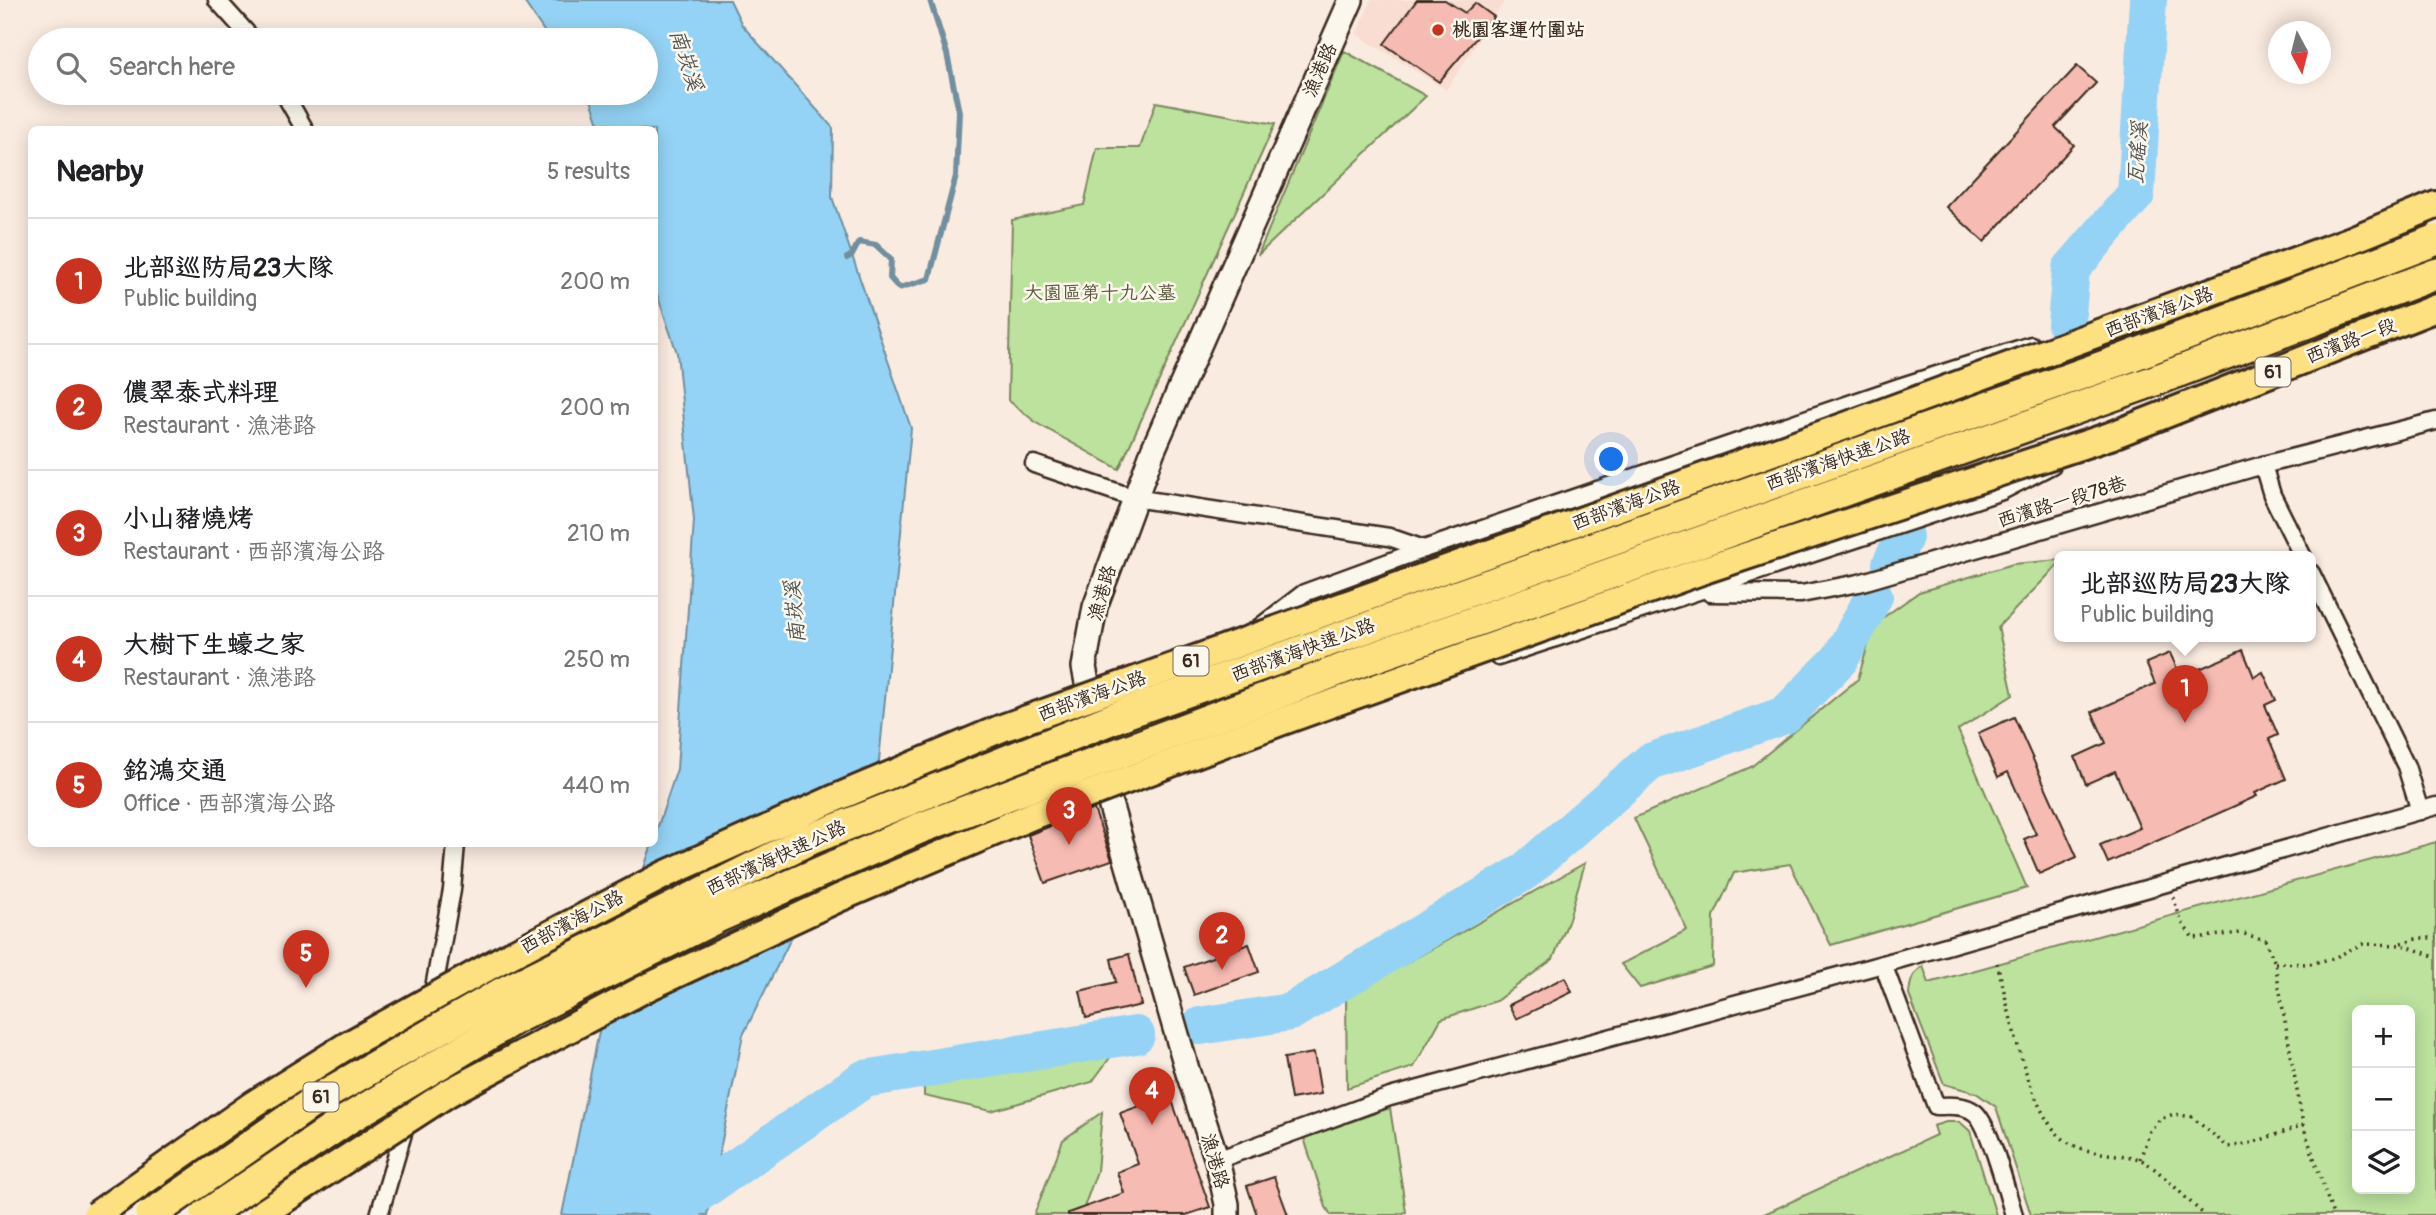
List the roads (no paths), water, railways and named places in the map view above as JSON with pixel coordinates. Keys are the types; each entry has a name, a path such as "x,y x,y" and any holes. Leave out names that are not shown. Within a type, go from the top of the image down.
{"highway":[{"name":"西部濱海快速公路","path":"151,1215 316,1100 500,994 804,842 1129,712 2118,361 2436,240"},
{"name":"西部濱海快速公路","path":"206,1215 346,1120 516,1018 718,917 918,828 1353,665 2151,382 2436,274"}],"main road":[{"name":"61","path":"2349,241 2436,205"},
{"name":"西部濱海公路","path":"96,1215 254,1104 348,1045 618,898 831,800 1002,728 1812,438 2349,241"},
{"name":"西濱路一段","path":"2110,436 2436,308"},
{"name":"61","path":"260,1215 448,1093 646,988 839,898 1022,820 1280,722 1694,573 2110,436"}],"street":[{"path":"217,0 242,28"},
{"name":"漁港路","path":"1227,1215 1217,1160 1188,1073 1111,807 1084,667 1095,607 1153,450 1351,0"},
{"path":"291,105 303,126"},
{"path":"1092,711 1211,664 1304,593 1424,549 1899,387 2068,333 2278,259 2349,241"},
{"name":"西濱路一段78巷","path":"1696,592 1801,594 1859,583 2263,465 2436,421"},
{"path":"1103,767 1234,716 1386,694 2003,491 2110,436"},
{"path":"1034,464 1134,498 1389,537 1424,549"},
{"path":"2263,465 2272,495 2300,551"},
{"path":"1217,1160 1390,1097 1883,964 2428,809 2316,583"},
{"path":"379,1215 414,1096 452,890 456,847"},
{"path":"1883,964 1936,1106 1958,1106 1975,1112 1987,1129 2014,1215"}],"water":[{"name":"南崁溪","path":"523,0 730,0 742,25 833,128 832,197 911,428 879,761 743,1035 707,1215 562,1215 613,962 651,847 658,847 658,826 677,769 694,520 677,353 658,297 658,126 600,126 593,105 658,105 658,28 542,28"}],"waterway":[{"path":"847,258 852,255 859,242 876,245 891,259 890,278 899,288 929,279 956,176 959,112 947,54 930,0"},
{"name":"瓦磘溪","path":"2066,324 2071,269 2136,194 2148,0"},
{"path":"1891,564 1904,537"},
{"path":"1200,1026 1290,1012 1524,872 1650,762 1785,715 1840,659 1874,596"},
{"path":"667,1215 864,1079 1136,1035"}],"place":[{"name":"桃園客運竹圍站","path":"1438,30"},
{"name":"北部巡防局23大隊","path":"2185,723"},
{"name":"小山豬燒烤","path":"1069,845"},
{"name":"儂翠泰式料理","path":"1222,970"},
{"name":"銘鴻交通","path":"306,988"},
{"name":"大樹下生蠔之家","path":"1152,1125"}],"park label":[{"name":"大園區第十九公墓","path":"1100,293"}]}
